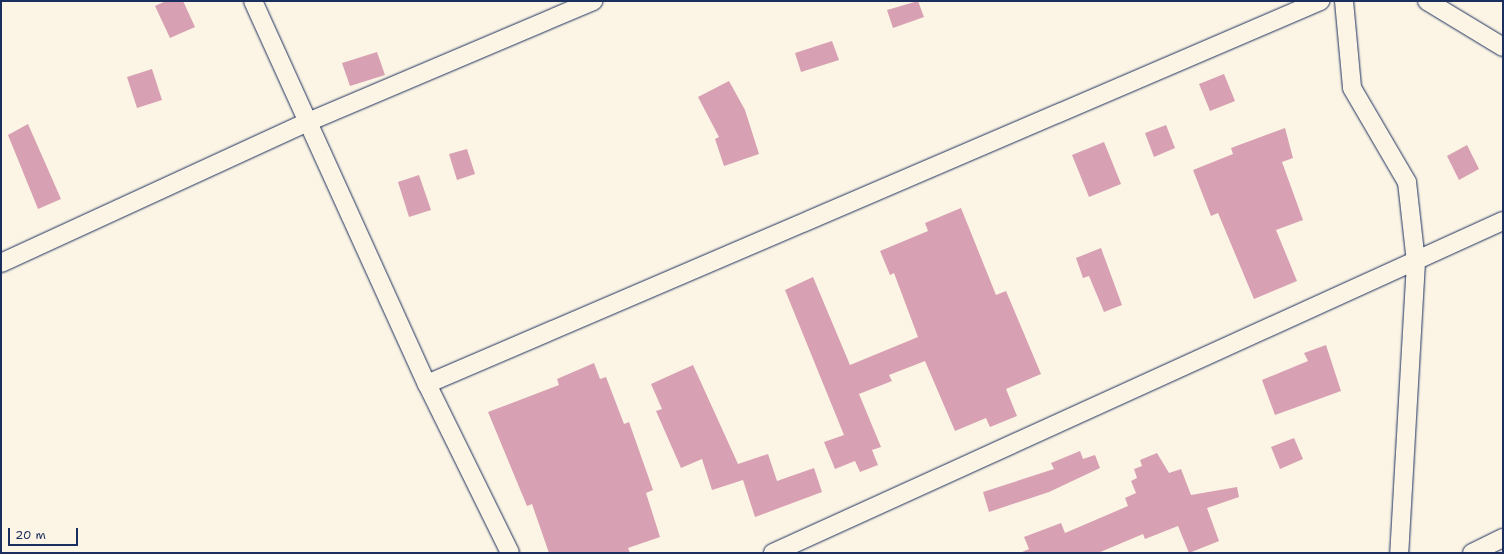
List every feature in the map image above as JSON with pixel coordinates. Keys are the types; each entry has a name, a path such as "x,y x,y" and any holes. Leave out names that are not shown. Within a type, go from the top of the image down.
{"street":[{"path":"253,1 428,384 510,553"},
{"path":"1,263 308,122 593,1"},
{"path":"428,384 1320,1"},
{"path":"1344,1 1352,88 1407,182 1416,262 1399,553"},
{"path":"1427,1 1503,47"},
{"path":"773,553 1416,262 1503,221"},
{"path":"1472,553 1503,538"}],"building":[{"path":"166,1 183,1 195,27 170,38 155,6"},
{"path":"918,1 924,17 893,28 887,10"},
{"path":"832,41 839,60 801,72 795,53"},
{"path":"377,52 385,75 350,86 342,63"},
{"path":"152,69 162,100 137,108 127,77"},
{"path":"1224,74 1235,101 1210,111 1199,84"},
{"path":"729,81 745,110 759,154 724,166 715,139 719,137 698,97"},
{"path":"28,124 61,199 38,209 8,135"},
{"path":"1166,125 1175,148 1154,157 1145,133"},
{"path":"1285,128 1293,158 1282,162 1303,220 1276,230 1297,281 1254,299 1218,213 1211,216 1193,170 1233,154 1231,148"},
{"path":"1104,142 1121,184 1089,197 1072,155"},
{"path":"1467,145 1479,169 1459,180 1447,156"},
{"path":"467,149 475,174 457,180 449,154"},
{"path":"419,175 431,210 409,217 398,182"},
{"path":"961,208 996,295 1006,291 1041,374 1006,389 1017,416 990,427 986,418 955,431 925,361 889,375 892,381 859,394 881,447 872,450 878,465 860,472 855,461 835,469 824,442 844,435 785,290 813,277 850,365 918,337 894,273 890,275 880,251 928,231 925,223"},
{"path":"1101,248 1122,305 1104,312 1089,276 1083,278 1076,258"},
{"path":"1326,345 1341,391 1275,415 1262,380 1308,361 1304,353"},
{"path":"594,363 600,379 606,377 624,424 629,422 653,490 646,493 660,537 628,548 630,553 549,553 532,504 527,506 488,412 559,385 557,379"},
{"path":"693,365 738,464 768,454 777,481 814,468 822,492 755,517 743,480 712,490 702,459 681,468 656,411 662,409 651,384"},
{"path":"1294,438 1303,459 1280,469 1271,447"},
{"path":"1080,451 1083,459 1095,455 1100,468 1049,492 989,512 983,492 1054,469 1051,463"},
{"path":"1157,453 1169,473 1181,469 1191,495 1237,487 1239,497 1207,508 1219,541 1189,553 1178,526 1145,539 1143,534 1098,553 1020,553 1029,549 1024,537 1061,523 1065,533 1128,506 1125,498 1136,493 1131,481 1137,478 1134,469 1142,466 1140,460"}]}
